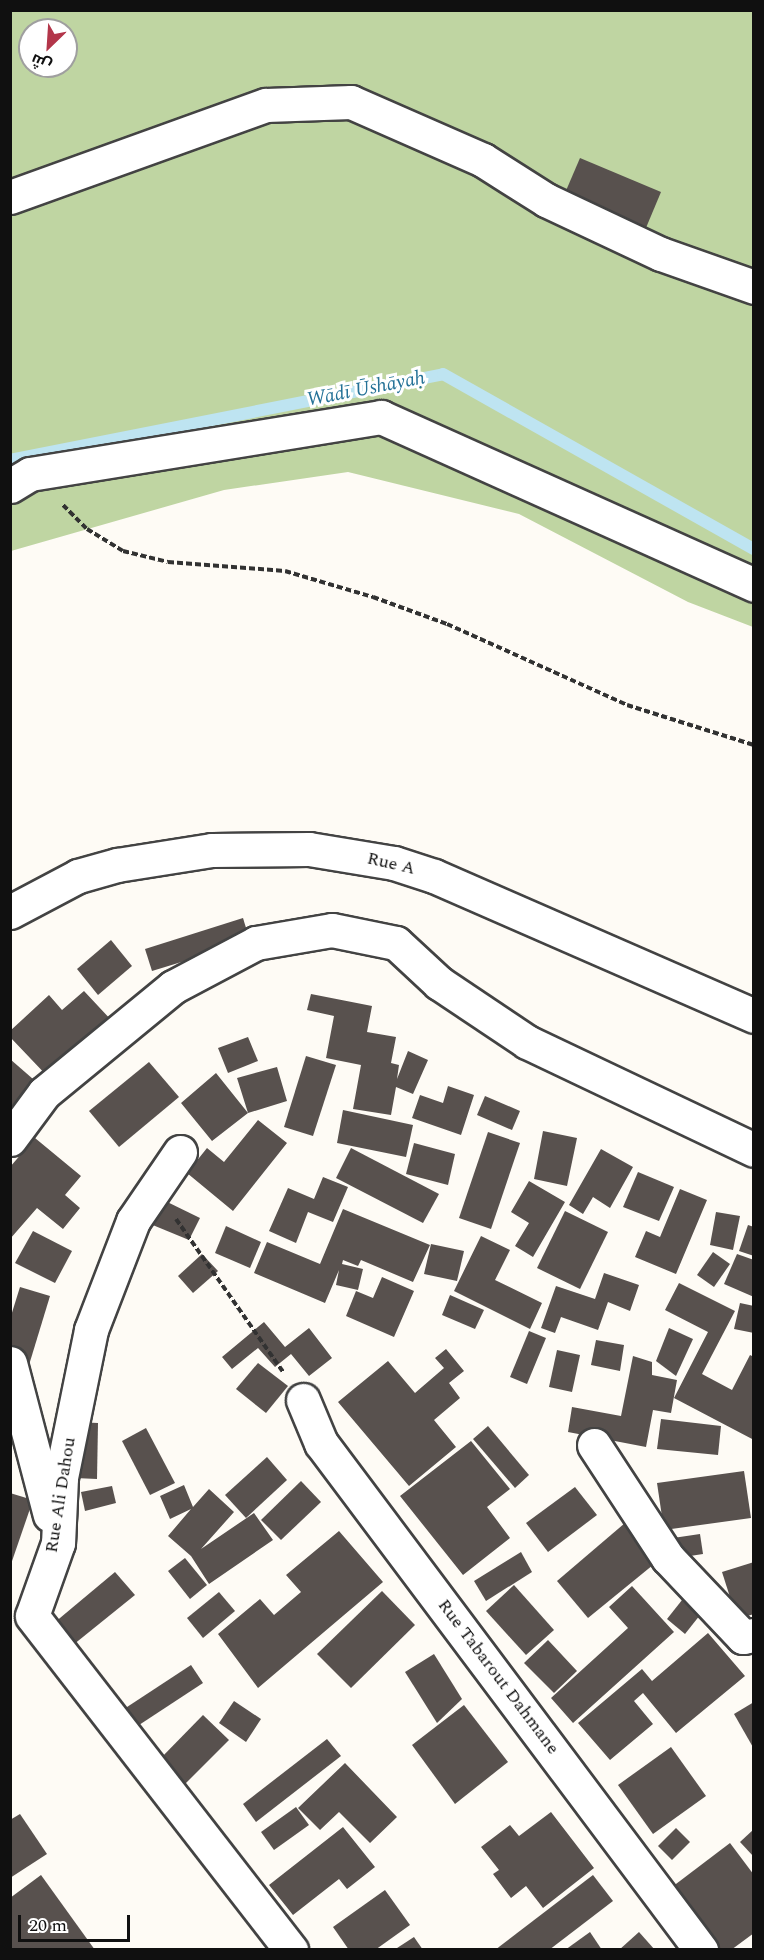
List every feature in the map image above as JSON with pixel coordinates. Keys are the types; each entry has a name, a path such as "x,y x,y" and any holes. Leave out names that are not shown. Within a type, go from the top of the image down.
{"street":[{"path":"10,197 266,105 351,102 483,160 546,200 661,254 753,287"},
{"path":"20,480 381,417 753,585"},
{"name":"Rue A","path":"10,912 78,876 117,865 212,849 309,849 394,863 434,876 753,1016"},
{"path":"10,1139 44,1093 173,987 256,943 332,930 396,944 439,983 527,1042 753,1150"},
{"name":"Rue Ali Dahou","path":"180,1152 133,1221 92,1330 61,1478 58,1543 32,1616 291,1950"},
{"path":"10,1363 58,1543"},
{"name":"Rue Tabarout Dahmane","path":"303,1400 321,1443 701,1950"},
{"path":"594,1445 668,1558 743,1637 753,1635"}],"path":[{"path":"20,480 87,529 123,551 168,562 285,571 373,597 447,624 627,705 753,745"},
{"path":"155,1188 303,1400"}],"green space":[{"path":"11,11 753,11 753,627 688,602 519,514 348,472 224,490 11,551"}],"building":[{"path":"580,158 661,192 643,235 562,200"},
{"path":"243,918 250,941 152,971 145,949"},
{"path":"111,940 132,966 98,995 77,969"},
{"path":"84,991 113,1022 50,1079 10,1037 10,1031 49,995 62,1010"},
{"path":"311,994 372,1006 367,1032 396,1037 391,1063 399,1065 397,1079 408,1051 428,1060 413,1094 396,1087 391,1115 353,1109 361,1065 326,1058 334,1016 307,1010"},
{"path":"248,1037 258,1061 228,1073 218,1048"},
{"path":"306,1056 336,1065 313,1136 284,1127"},
{"path":"10,1059 41,1086 10,1117"},
{"path":"149,1062 179,1097 119,1147 89,1111"},
{"path":"277,1067 287,1101 248,1113 237,1078"},
{"path":"216,1073 248,1113 212,1141 181,1103"},
{"path":"448,1086 474,1095 461,1135 412,1118 420,1095 443,1103"},
{"path":"485,1096 520,1111 512,1130 477,1115"},
{"path":"343,1110 413,1125 406,1157 337,1143"},
{"path":"258,1120 287,1143 233,1211 187,1173 207,1148 224,1162"},
{"path":"543,1131 577,1138 567,1186 534,1179"},
{"path":"488,1132 520,1143 491,1229 459,1218"},
{"path":"35,1138 81,1176 65,1195 80,1208 63,1229 37,1208 10,1239 10,1167"},
{"path":"414,1143 455,1154 448,1185 406,1174"},
{"path":"351,1148 439,1194 423,1223 336,1178"},
{"path":"601,1149 633,1167 610,1208 593,1197 583,1214 569,1205"},
{"path":"638,1172 674,1187 659,1221 623,1207"},
{"path":"323,1177 348,1187 333,1222 308,1212 296,1243 269,1231 288,1188 314,1199"},
{"path":"529,1181 565,1202 533,1257 515,1246 529,1223 511,1212"},
{"path":"680,1189 707,1200 676,1274 635,1257 646,1231 660,1237"},
{"path":"155,1196 200,1218 189,1240 143,1221"},
{"path":"343,1209 430,1245 413,1282 361,1260 358,1266 343,1260 342,1264 363,1269 358,1290 336,1285 339,1270 325,1303 254,1273 267,1242 320,1264"},
{"path":"565,1211 608,1232 580,1289 537,1268"},
{"path":"716,1212 740,1216 733,1250 710,1245"},
{"path":"748,1225 754,1227 754,1256 739,1251"},
{"path":"226,1226 261,1242 250,1268 215,1253"},
{"path":"33,1231 72,1251 55,1283 15,1263"},
{"path":"481,1236 510,1250 495,1280 542,1303 530,1329 454,1291"},
{"path":"431,1244 464,1251 457,1281 424,1274"},
{"path":"713,1252 730,1264 714,1287 697,1275"},
{"path":"202,1254 218,1271 193,1293 178,1276"},
{"path":"737,1254 754,1260 754,1297 724,1284"},
{"path":"604,1273 639,1285 630,1311 608,1302 598,1330 561,1317 555,1333 541,1328 556,1286 595,1299"},
{"path":"382,1277 414,1291 394,1337 346,1316 356,1291 373,1298"},
{"path":"679,1283 735,1311 702,1374 732,1390 750,1355 754,1357 754,1440 674,1398 708,1332 665,1310"},
{"path":"20,1287 50,1296 29,1365 10,1360 10,1319"},
{"path":"450,1295 484,1310 475,1329 442,1315"},
{"path":"740,1303 754,1306 754,1333 734,1329"},
{"path":"264,1322 285,1347 309,1328 332,1358 309,1376 291,1354 275,1367 258,1348 232,1369 222,1357"},
{"path":"669,1328 693,1339 676,1376 656,1361"},
{"path":"529,1331 546,1338 527,1384 510,1377"},
{"path":"596,1340 624,1345 620,1371 591,1365"},
{"path":"446,1349 464,1371 449,1383 460,1398 434,1420 456,1447 409,1486 338,1402 388,1361 415,1393 444,1368 435,1358"},
{"path":"557,1350 580,1355 572,1392 549,1387"},
{"path":"633,1356 652,1362 652,1375 677,1380 671,1413 653,1410 646,1447 568,1432 572,1407 621,1416"},
{"path":"258,1363 288,1386 266,1413 236,1389"},
{"path":"661,1419 721,1426 718,1455 657,1449"},
{"path":"76,1422 98,1423 97,1479 75,1478"},
{"path":"488,1426 529,1475 515,1488 473,1439"},
{"path":"146,1428 175,1483 150,1495 122,1441"},
{"path":"471,1441 510,1489 487,1507 510,1538 463,1575 400,1496"},
{"path":"267,1457 287,1480 246,1518 225,1495"},
{"path":"744,1471 751,1518 664,1530 657,1483"},
{"path":"301,1481 321,1502 281,1540 261,1520"},
{"path":"184,1485 193,1507 209,1489 234,1512 201,1549 254,1513 273,1540 209,1584 191,1556 168,1536 191,1509 170,1519 160,1496"},
{"path":"112,1486 116,1503 85,1511 81,1492"},
{"path":"575,1487 597,1515 548,1552 526,1523"},
{"path":"10,1493 33,1500 11,1564 10,1564"},
{"path":"632,1517 664,1556 588,1618 557,1581"},
{"path":"339,1531 383,1582 258,1688 218,1634 260,1599 274,1615 301,1592 286,1575"},
{"path":"700,1534 703,1554 677,1558 673,1538"},
{"path":"521,1552 532,1572 486,1601 474,1581"},
{"path":"185,1558 207,1585 190,1599 168,1571"},
{"path":"754,1562 754,1614 737,1619 722,1572"},
{"path":"115,1572 135,1595 73,1645 54,1623"},
{"path":"514,1585 554,1630 526,1655 486,1611"},
{"path":"632,1586 674,1632 573,1723 551,1698 628,1628 609,1607"},
{"path":"382,1591 415,1625 351,1688 317,1654"},
{"path":"219,1592 235,1611 203,1638 187,1618"},
{"path":"686,1595 704,1610 685,1634 667,1619"},
{"path":"708,1633 745,1676 676,1733 643,1693 634,1701 653,1724 610,1760 578,1723 642,1669 652,1681"},
{"path":"548,1640 577,1671 554,1693 524,1663"},
{"path":"434,1654 462,1699 437,1723 405,1672"},
{"path":"191,1665 203,1683 136,1727 124,1709"},
{"path":"234,1701 261,1719 246,1742 219,1723"},
{"path":"754,1702 754,1749 734,1714"},
{"path":"464,1705 508,1762 455,1804 412,1745"},
{"path":"203,1715 229,1740 183,1786 158,1761"},
{"path":"327,1739 341,1756 256,1822 243,1804"},
{"path":"671,1747 706,1796 653,1834 618,1785"},
{"path":"345,1763 397,1817 370,1843 339,1812 320,1830 298,1808"},
{"path":"296,1807 309,1825 274,1850 261,1832"},
{"path":"551,1812 594,1868 543,1908 526,1886 511,1898 493,1874 499,1870 481,1847 510,1825 519,1836"},
{"path":"20,1814 47,1854 10,1878 10,1820"},
{"path":"343,1827 375,1867 347,1889 339,1879 293,1915 269,1885"},
{"path":"676,1828 690,1842 672,1860 658,1846"},
{"path":"754,1829 754,1857 740,1842"},
{"path":"730,1843 754,1875 754,1933 731,1950 718,1950 672,1887"},
{"path":"41,1875 95,1950 10,1950 10,1898"},
{"path":"593,1875 613,1901 549,1950 495,1950"},
{"path":"385,1890 410,1925 375,1950 349,1950 333,1927"},
{"path":"590,1932 602,1950 565,1950"},
{"path":"639,1932 655,1950 619,1950"},
{"path":"414,1937 423,1950 394,1950"}],"waterway":[{"name":"Wādī Ūshāyaḥ","path":"10,460 443,374 754,549"}]}
